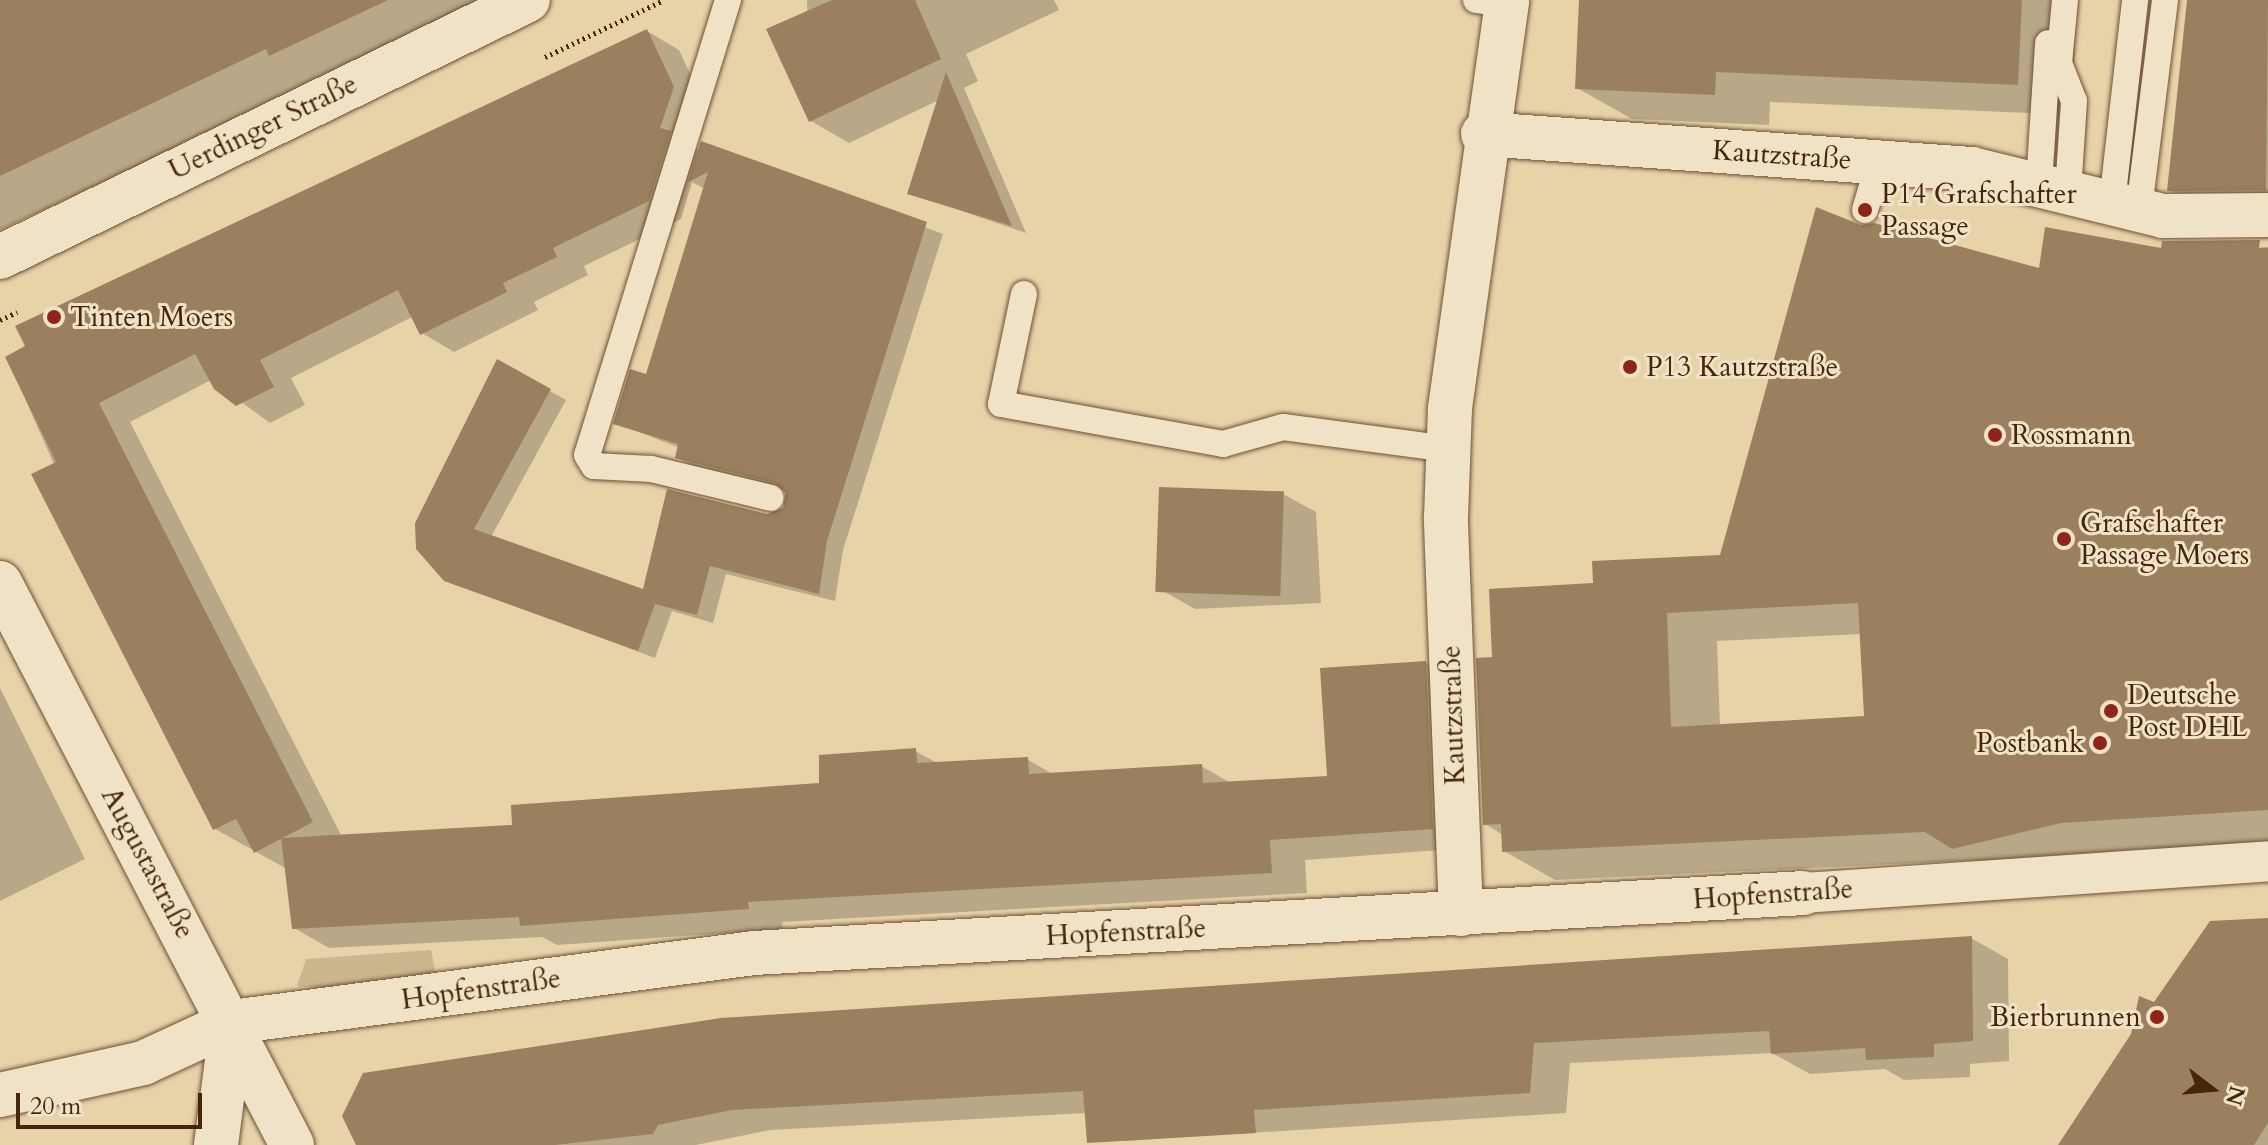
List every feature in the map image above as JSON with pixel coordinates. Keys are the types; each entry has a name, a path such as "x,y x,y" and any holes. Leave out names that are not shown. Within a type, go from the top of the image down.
{"street":[{"name":"Uerdinger Straße","path":"0,257 528,0"},
{"name":"Kautzstraße","path":"1461,914 1448,449 1496,1"},
{"name":"Kautzstraße","path":"1483,134 1972,169 2125,206 2268,215"},
{"name":"Augustastraße","path":"0,583 232,1022 292,1145"},
{"name":"Hopfenstraße","path":"0,1095 143,1063 232,1022 754,953 1461,914 2268,861"},
{"path":"216,1145 232,1022"}],"lane":[{"path":"728,0 587,455 594,466 651,469 771,498"},
{"path":"2051,0 2053,188"},
{"path":"2053,188 2074,101 2059,63 2065,0"},
{"path":"2125,206 2135,0"},
{"path":"2125,206 2165,0"},
{"path":"1865,210 1879,162"},
{"path":"1024,294 1001,404 1223,444 1283,427 1448,449"}],"shaded area":[{"path":"431,950 436,976 329,989 297,986 306,959"}],"building":[{"path":"0,0 388,0 269,56 266,49 0,176"},
{"path":"832,0 915,0 941,59 809,122 766,29"},
{"path":"1579,0 2022,0 2018,85 1716,72 1715,95 1575,89"},
{"path":"2187,0 2268,0 2266,190 2167,191"},
{"path":"647,29 674,87 660,128 671,131 649,201 553,248 557,257 503,283 507,292 420,335 398,290 260,360 274,387 236,406 214,389 195,354 99,403 313,822 254,853 236,819 213,830 31,474 56,462 5,357 25,346 15,326"},
{"path":"946,72 1012,226 907,194"},
{"path":"701,141 927,222 827,541 819,594 710,566 697,615 655,604 638,651 444,581 416,549 415,523 497,359 551,389 474,529 643,589 667,489 767,514 783,508 786,493 775,483 675,458 678,444 613,424 630,369 646,374 708,172 688,182"},
{"name":"Grafschafter Passage Moers","path":"1816,207 1861,225 1874,223 2039,268 2045,227 2161,248 2162,241 2260,240 2259,248 2268,248 2268,810 2061,823 1952,849 1925,832 1502,852 1501,824 1483,825 1476,658 1492,657 1489,589 1593,583 1592,561 1720,555","holes":["1858,603 1864,716 1671,727 1667,613"]},
{"path":"1159,487 1284,491 1280,596 1155,592"},
{"path":"1426,661 1433,829 1270,840 1272,873 748,902 749,909 520,926 519,917 292,929 281,838 512,825 511,805 819,783 819,755 916,748 917,763 1028,757 1029,774 1202,764 1203,783 1327,776 1320,668"},
{"path":"2268,918 2268,1123 2254,1145 2058,1145 2131,1034 2139,996 2154,1002 2210,921"},
{"path":"1972,936 1973,1041 1934,1044 1934,1057 1866,1060 1865,1048 1771,1054 1769,1031 1534,1043 1530,1093 1254,1110 1256,1133 1087,1143 1083,1091 732,1110 658,1125 653,1134 555,1145 356,1145 342,1116 363,1073 721,1018"}],"place":[{"name":"P14 Grafschafter Passage","path":"1865,210"},
{"name":"Tinten Moers","path":"54,317"},
{"name":"P13 Kautzstraße","path":"1630,367"},
{"name":"Rossmann","path":"1995,435"},
{"name":"Grafschafter Passage Moers","path":"2064,539"},
{"name":"Deutsche Post DHL","path":"2111,711"},
{"name":"Postbank","path":"2100,743"},
{"name":"Bierbrunnen","path":"2157,1017"}]}
